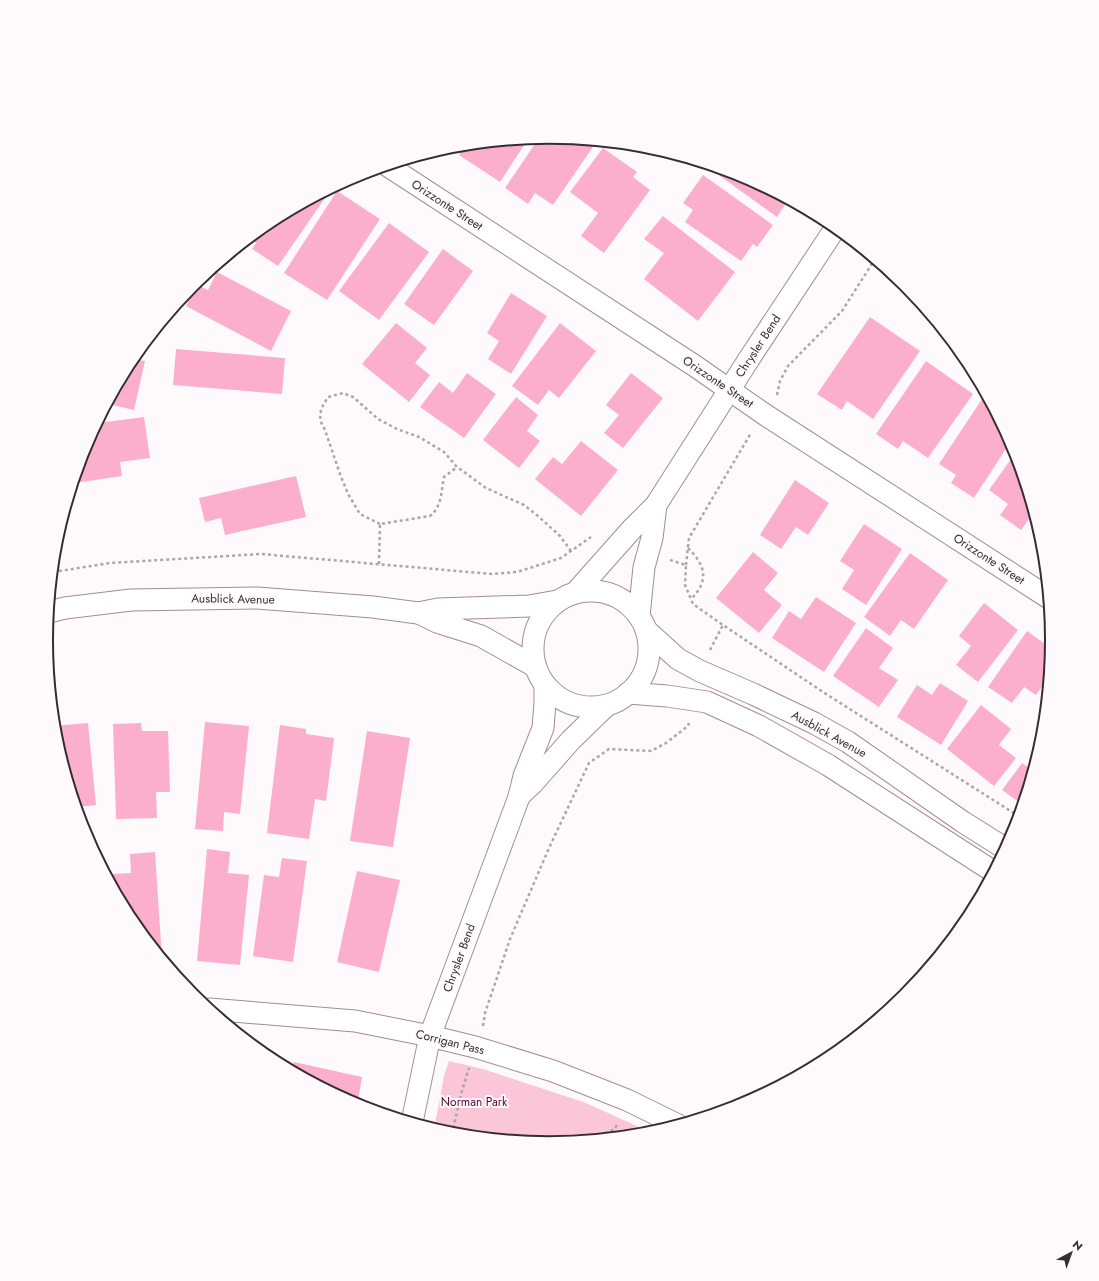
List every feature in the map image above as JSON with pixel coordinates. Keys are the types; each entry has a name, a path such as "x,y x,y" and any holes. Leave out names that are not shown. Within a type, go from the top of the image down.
{"street":[{"name":"Orizzonte Street","path":"393,169 730,390 764,414 1044,595"},
{"name":"Chrysler Bend","path":"576,592 632,529 656,505 832,233"},
{"name":"Chrysler Bend","path":"643,623 644,567 652,538 656,505"},
{"path":"594,590 612,594 627,603 643,623 649,649 646,668 637,685 628,693 606,706 589,707 573,704 557,696 540,676 533,653 534,638 538,623 546,611 567,595 576,592 594,590"},
{"name":"Ausblick Avenue","path":"54,611 64,608 131,600 257,598 373,607 418,613 446,609 529,606 558,601"},
{"name":"Ausblick Avenue","path":"418,613 438,622 481,636 540,676"},
{"name":"Ausblick Avenue","path":"643,623 678,659 700,671 814,723 848,742 964,822 1002,845"},
{"name":"Chrysler Bend","path":"413,1118 430,1036 519,797 524,776 543,728 545,703 540,676"},
{"path":"628,693 667,696 707,702 759,726 828,765 990,869"},
{"name":"Chrysler Bend","path":"519,797 538,778 571,740 606,706"},
{"name":"Corrigan Pass","path":"217,1010 356,1021 476,1047 553,1071 628,1100 671,1122"}],"path":[{"path":"777,397 780,380 788,366 842,311 872,263"},
{"path":"456,467 444,477 440,502 436,511 430,516 380,524 360,514 348,494 326,430 320,420 321,409 328,398 343,393 353,396 378,419 397,429 419,437 444,452 456,467 486,488 524,505 551,527 571,551"},
{"path":"751,433 689,538 685,585 693,604 823,692 1015,814"},
{"path":"379,564 380,524"},
{"path":"58,571 110,563 261,554 489,574 517,572 561,558 596,534"},
{"path":"688,547 700,563 703,569 704,577 701,587 691,599"},
{"path":"669,560 686,565"},
{"path":"708,654 723,625"},
{"path":"482,1028 485,1013 510,939 552,841 589,763 609,749 651,751 666,743 688,726 689,720"},
{"path":"454,1127 469,1067"},
{"path":"597,1135 610,1132 618,1123"}],"green space":[{"name":"Norman Park","path":"449,1061 483,1069 586,1103 641,1128 614,1133 550,1137 485,1133 435,1123 444,1076"}],"building":[{"path":"535,144 594,146 553,205 535,193 528,204 505,188"},
{"path":"524,145 500,182 459,155 460,153 485,148"},
{"path":"603,148 637,172 633,177 650,190 604,253 581,236 598,213 570,192"},
{"path":"715,172 769,195 785,204 777,217"},
{"path":"703,175 773,225 757,247 753,244 741,261 685,222 693,210 683,203"},
{"path":"336,192 338,192 380,219 327,300 284,273"},
{"path":"325,198 278,266 252,249 256,243 254,242 274,228"},
{"path":"663,216 735,272 698,321 644,279 664,253 644,239"},
{"path":"389,223 429,252 379,320 339,291"},
{"path":"443,249 473,271 434,325 404,304"},
{"path":"217,272 291,311 271,351 186,306 191,297 201,287 208,290"},
{"path":"511,293 547,316 511,374 488,359 499,341 487,333"},
{"path":"870,317 920,351 873,419 847,401 842,410 817,394"},
{"path":"396,323 427,348 415,363 430,375 409,402 362,364"},
{"path":"560,323 596,351 559,398 549,390 538,405 512,386"},
{"path":"176,349 285,358 282,394 173,385"},
{"path":"140,360 145,361 134,410 113,405"},
{"path":"926,361 973,394 928,458 903,441 898,449 876,434"},
{"path":"467,373 496,394 464,438 420,407 439,382 453,393"},
{"path":"631,373 663,398 623,448 604,433 619,415 606,405"},
{"path":"516,397 538,415 527,431 540,441 519,468 483,440"},
{"path":"982,398 1007,447 974,498 951,483 956,475 939,464"},
{"path":"144,417 150,458 120,462 122,476 79,482 91,450 103,422"},
{"path":"581,441 618,470 581,516 535,479 553,457 562,464"},
{"path":"1011,459 1020,481 1030,517 1021,530 1000,515 1008,504 989,490"},
{"path":"296,476 306,517 225,535 221,518 205,522 199,498"},
{"path":"795,480 829,503 808,535 796,527 781,549 760,535"},
{"path":"864,524 902,549 866,605 842,589 854,570 840,561"},
{"path":"753,552 778,573 764,590 782,605 759,633 716,598"},
{"path":"910,553 948,580 914,629 901,620 890,636 864,617"},
{"path":"816,597 856,623 824,672 772,638 789,611 801,619"},
{"path":"984,603 1018,630 978,682 956,665 971,646 959,636"},
{"path":"866,628 893,648 879,668 898,680 879,707 833,676"},
{"path":"1027,631 1046,645 1044,684 1036,695 1024,687 1012,703 988,687"},
{"path":"940,683 968,701 941,745 897,717 917,685 932,695"},
{"path":"981,705 1011,729 999,745 1016,758 994,786 947,749"},
{"path":"205,722 249,726 240,814 224,812 223,831 195,829"},
{"path":"88,723 96,805 82,807 70,769 61,725"},
{"path":"141,723 142,731 168,731 170,792 156,792 157,818 116,819 113,724"},
{"path":"280,725 306,729 306,734 334,738 326,801 315,799 309,839 267,833"},
{"path":"367,731 410,738 393,847 350,841"},
{"path":"1022,763 1029,768 1019,802 1002,790"},
{"path":"207,849 230,852 228,873 249,875 240,965 197,961"},
{"path":"155,852 161,950 137,916 113,877 113,874 131,873 130,854"},
{"path":"282,858 307,861 293,962 253,956 264,875 279,877"},
{"path":"357,871 400,880 379,972 337,962"},
{"path":"294,1062 362,1077 358,1099 330,1086 293,1065"}]}
